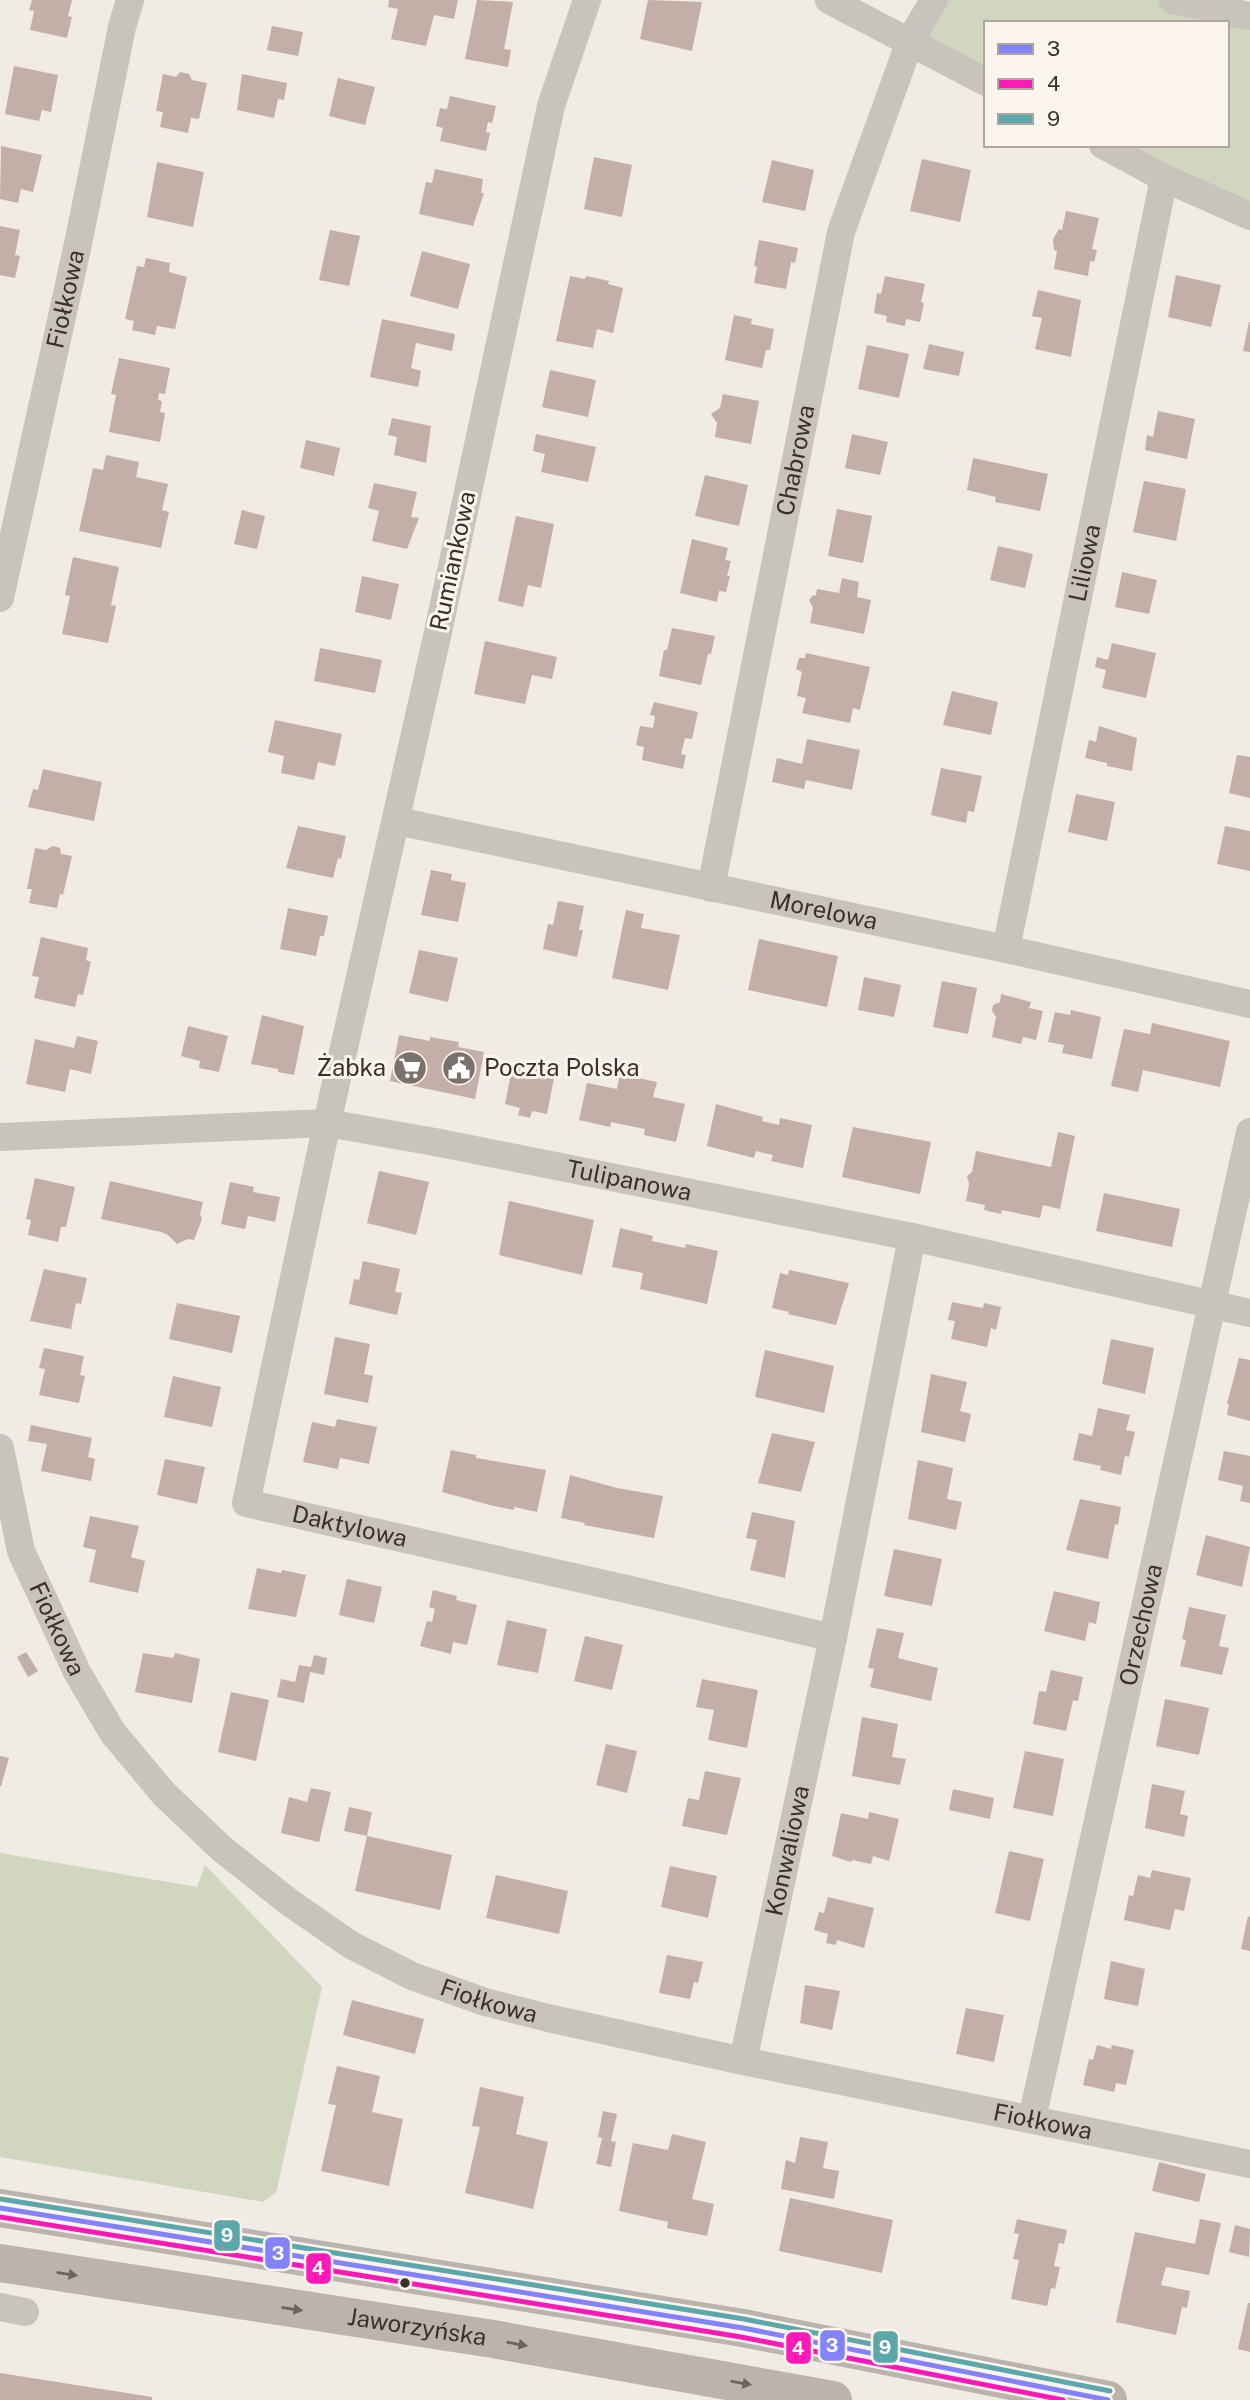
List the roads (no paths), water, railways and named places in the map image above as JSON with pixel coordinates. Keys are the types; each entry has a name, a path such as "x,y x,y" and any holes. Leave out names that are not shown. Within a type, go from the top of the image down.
{"main road":[{"path":"0,2208 730,2326 1108,2400"},
{"name":"Jaworzyńska","path":"0,2263 493,2339 833,2400"}],"street":[{"name":"Fiołkowa","path":"0,598 130,0"},
{"name":"Rumiankowa","path":"327,1123 397,821 551,106 587,0"},
{"path":"829,0 984,81"},
{"name":"Chabrowa","path":"711,888 841,232 910,41 934,0"},
{"path":"1173,0 1250,16"},
{"path":"1107,147 1164,178 1250,216"},
{"name":"Liliowa","path":"1006,949 1164,178"},
{"name":"Morelowa","path":"397,821 1006,949 1250,1004"},
{"name":"Tulipanowa","path":"0,1137 327,1123 912,1237 1250,1313"},
{"name":"Daktylowa","path":"327,1123 246,1503 833,1638"},
{"name":"Orzechowa","path":"1032,2119 1250,1132"},
{"name":"Konwaliowa","path":"743,2061 833,1638 912,1237"},
{"name":"Fiołkowa","path":"0,1448 11,1552 113,1733 164,1794 222,1849 289,1902 351,1945 412,1976 485,2002 743,2061 1250,2164"}],"place":[{"name":"Żabka","path":"410,1068"},
{"name":"Poczta Polska","path":"459,1068"}]}
